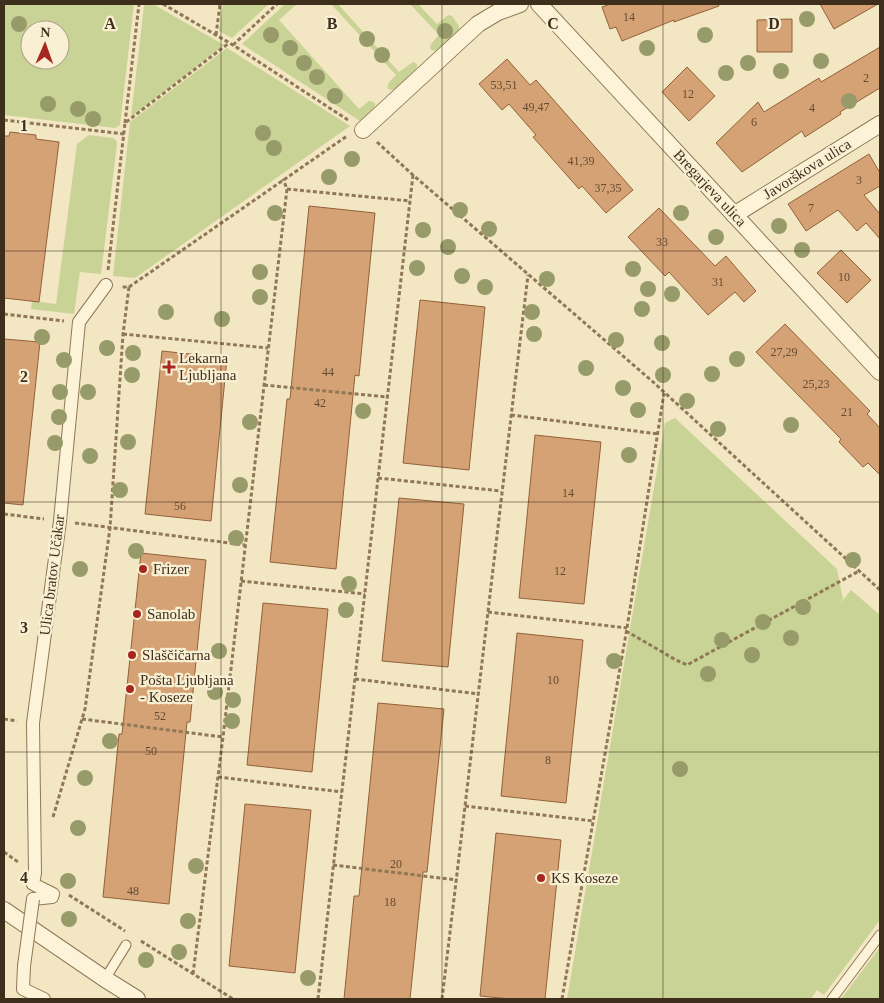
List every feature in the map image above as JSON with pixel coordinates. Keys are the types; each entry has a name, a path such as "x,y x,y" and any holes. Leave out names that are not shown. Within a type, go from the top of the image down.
{"street":[{"path":"364,130 478,24 498,12 520,4"},
{"name":"Bregarjeva ulica","path":"539,4 880,372"},
{"name":"Javorškova ulica","path":"734,215 880,124"},
{"path":"79,322 106,285"},
{"name":"Ulica bratov Učakar","path":"35,873 33,723 60,521 79,322"},
{"path":"35,873 33,884 53,894 52,897 33,899 24,966 23,990 44,999"},
{"path":"4,910 137,999"}],"lane":[{"path":"832,999 880,935"},
{"path":"105,979 126,945"}],"path":[{"path":"139,4 106,285 129,288 345,137 364,130"},
{"path":"163,4 231,44 364,130 664,392 880,590"},
{"path":"216,35 220,4"},
{"path":"125,123 231,44 277,4"},
{"path":"4,120 124,134"},
{"path":"318,999 414,175"},
{"path":"193,974 287,189 284,179"},
{"path":"287,189 410,201"},
{"path":"444,999 456,880 528,274"},
{"path":"52,819 86,708 110,528 129,288"},
{"path":"4,314 79,322"},
{"path":"124,334 268,348"},
{"path":"264,385 388,397"},
{"path":"562,999 627,629 664,392"},
{"path":"511,415 658,434"},
{"path":"378,478 502,491"},
{"path":"4,514 245,544"},
{"path":"488,612 627,629 687,665 860,571"},
{"path":"241,581 365,594"},
{"path":"355,679 479,694"},
{"path":"82,719 222,737"},
{"path":"218,777 342,792"},
{"path":"465,806 593,821"},
{"path":"4,852 35,873"},
{"path":"333,866 456,880"},
{"path":"68,894 127,932"},
{"path":"135,937 233,999"}],"green space":[{"path":"4,4 134,4 120,125 115,128 4,115"},
{"path":"146,4 153,4 224,45 131,117 144,6"},
{"path":"223,4 269,4 232,38 219,31"},
{"path":"285,4 297,4 279,20 359,109 369,101 374,102 375,107 360,121 242,44"},
{"path":"331,4 338,4 399,72 413,62 417,64 415,70 395,89 388,89 389,83 396,75"},
{"path":"410,4 418,4 437,24 448,15 452,16 459,26 459,31 437,51 431,50 431,44 439,35"},
{"path":"227,48 350,126 135,278 113,276 130,122"},
{"path":"89,135 113,138 117,144 101,274 80,272 74,314 31,309 32,301 56,304 77,144"},
{"path":"675,418 837,569 843,599 839,605 851,590 880,615 880,920 824,995 817,990 811,999 567,999 665,423"},
{"path":"880,947 880,999 841,999"}],"building":[{"path":"611,4 718,4 719,6 674,22 674,20 622,41 616,27 610,29 602,7"},
{"path":"820,4 878,4 834,29"},
{"path":"792,19 792,52 757,52 757,20"},
{"path":"880,47 880,88 840,112 841,114 805,137 802,131 742,172 716,143 758,102 764,112 819,78 821,82"},
{"path":"507,59 530,85 536,80 633,190 606,213 582,186 579,189 533,137 536,135 509,104 502,110 479,84"},
{"path":"687,67 715,96 689,121 662,92"},
{"path":"10,132 36,135 36,139 59,142 39,302 4,298 4,136 9,136"},
{"path":"869,154 880,173 880,186 864,195 880,214 880,239 866,223 857,231 838,210 806,231 788,204"},
{"path":"309,206 375,213 359,376 355,375 336,569 270,562 287,399 290,399"},
{"path":"659,208 715,266 726,256 756,291 744,302 735,292 708,315 669,272 665,276 628,237"},
{"path":"841,250 871,280 847,303 817,273"},
{"path":"420,300 485,307 469,470 403,463"},
{"path":"785,324 870,411 867,414 880,428 880,475 868,463 863,467 839,442 841,439 756,352"},
{"path":"4,339 40,342 23,505 4,503"},
{"path":"162,351 227,358 211,521 145,514"},
{"path":"535,435 601,442 584,604 519,598"},
{"path":"399,498 464,504 448,667 382,661"},
{"path":"141,553 206,560 190,722 187,722 169,904 103,897 119,734 122,734"},
{"path":"263,603 328,609 312,772 247,765"},
{"path":"517,633 583,640 566,803 501,796"},
{"path":"378,703 444,709 427,872 423,872 410,999 344,999 354,896 359,896"},
{"path":"245,804 311,810 295,973 229,966"},
{"path":"496,833 561,840 545,999 510,999 480,996"}],"place":[{"name":"Lekarna Ljubljana","path":"169,367"},
{"name":"Frizer","path":"143,569"},
{"name":"Sanolab","path":"137,614"},
{"name":"Slaščičarna","path":"132,655"},
{"name":"Pošta Ljubljana - Koseze","path":"130,689"},
{"name":"KS Koseze","path":"541,878"}]}
